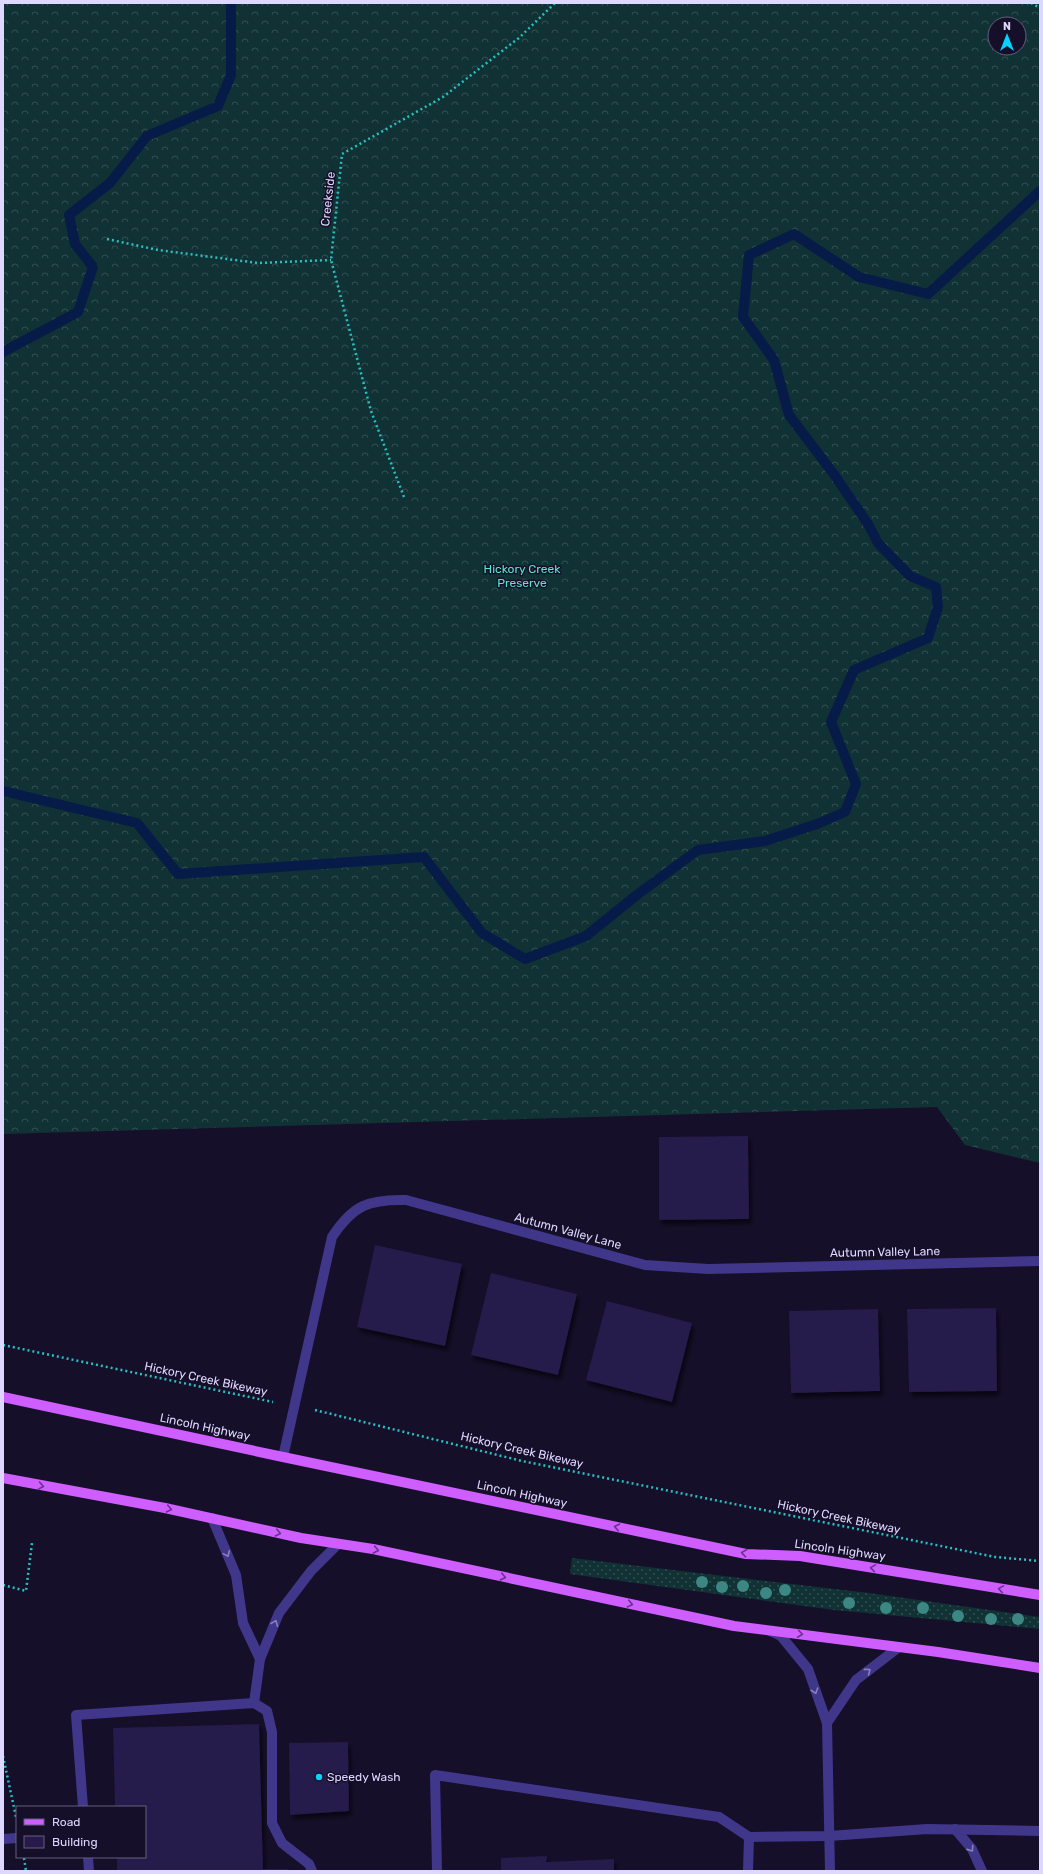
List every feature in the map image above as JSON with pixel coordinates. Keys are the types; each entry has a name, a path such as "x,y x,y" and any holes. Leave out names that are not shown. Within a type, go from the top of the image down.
{"main road":[{"name":"Lincoln Highway","path":"3,1397 746,1554 800,1556 1040,1595"},
{"path":"3,1478 165,1508 301,1538 373,1550 734,1626 899,1647 1040,1668"}],"street":[{"name":"Autumn Valley Lane","path":"283,1457 332,1237 342,1222 360,1206 382,1200 406,1200 645,1265 708,1269 1040,1261"},
{"path":"212,1518 236,1575 243,1622 260,1659"},
{"path":"254,1703 260,1659 279,1613 310,1571 338,1544"},
{"path":"766,1630 781,1636 808,1669 827,1723 830,1871"},
{"path":"827,1723 856,1680 899,1647"},
{"path":"83,1806 76,1715 254,1703 267,1711 272,1732 272,1823 282,1843 309,1864 312,1871"},
{"path":"437,1871 435,1776 719,1817 749,1837 829,1836 927,1829 1040,1831"},
{"path":"955,1829 972,1848 982,1871"},
{"path":"748,1871 749,1837"},
{"path":"3,1839 16,1838"},
{"path":"88,1858 89,1871"}],"path":[{"name":"Creekside","path":"404,497 371,411 331,260 342,154 443,97 520,37 555,3"},
{"path":"1031,3 1040,8"},
{"path":"107,239 158,250 258,263 331,260"},
{"name":"Hickory Creek Bikeway","path":"3,1345 295,1407 328,1412 522,1461 995,1557 1040,1562"},
{"path":"3,1586 26,1591 32,1543"},
{"path":"3,1756 16,1817"},
{"path":"24,1858 26,1871"}],"green space":[{"name":"Hickory Creek Preserve","path":"3,3 1040,3 1040,1163 965,1145 937,1107 3,1134"},
{"path":"572,1558 869,1593 1040,1617 1040,1629 834,1610 570,1574"}],"building":[{"path":"748,1136 749,1219 659,1220 659,1137"},
{"path":"375,1245 462,1264 445,1346 357,1327"},
{"path":"491,1273 577,1294 558,1375 471,1355"},
{"path":"607,1301 692,1323 672,1402 586,1380"},
{"path":"996,1308 997,1391 909,1392 907,1309"},
{"path":"878,1309 880,1391 791,1393 789,1311"},
{"path":"259,1724 263,1869 288,1869 288,1871 117,1871 117,1858 146,1858 146,1806 115,1806 113,1728"},
{"name":"Speedy Wash","path":"348,1742 349,1811 290,1815 289,1743"},
{"path":"547,1856 546,1862 614,1859 614,1871 501,1871 501,1858"}],"waterway":[{"path":"3,352 78,312 93,267 75,244 69,215 110,183 147,136 218,106 231,75 231,3"},
{"path":"3,791 137,823 178,874 424,857 482,933 525,959 586,936 638,894 698,850 765,841 817,824 845,812 856,784 831,722 854,670 928,638 938,607 936,587 910,576 878,543 868,524 833,473 789,415 774,360 743,317 749,255 794,234 859,277 928,294 1040,191"}],"place":[{"name":"Speedy Wash","path":"319,1777"}]}
